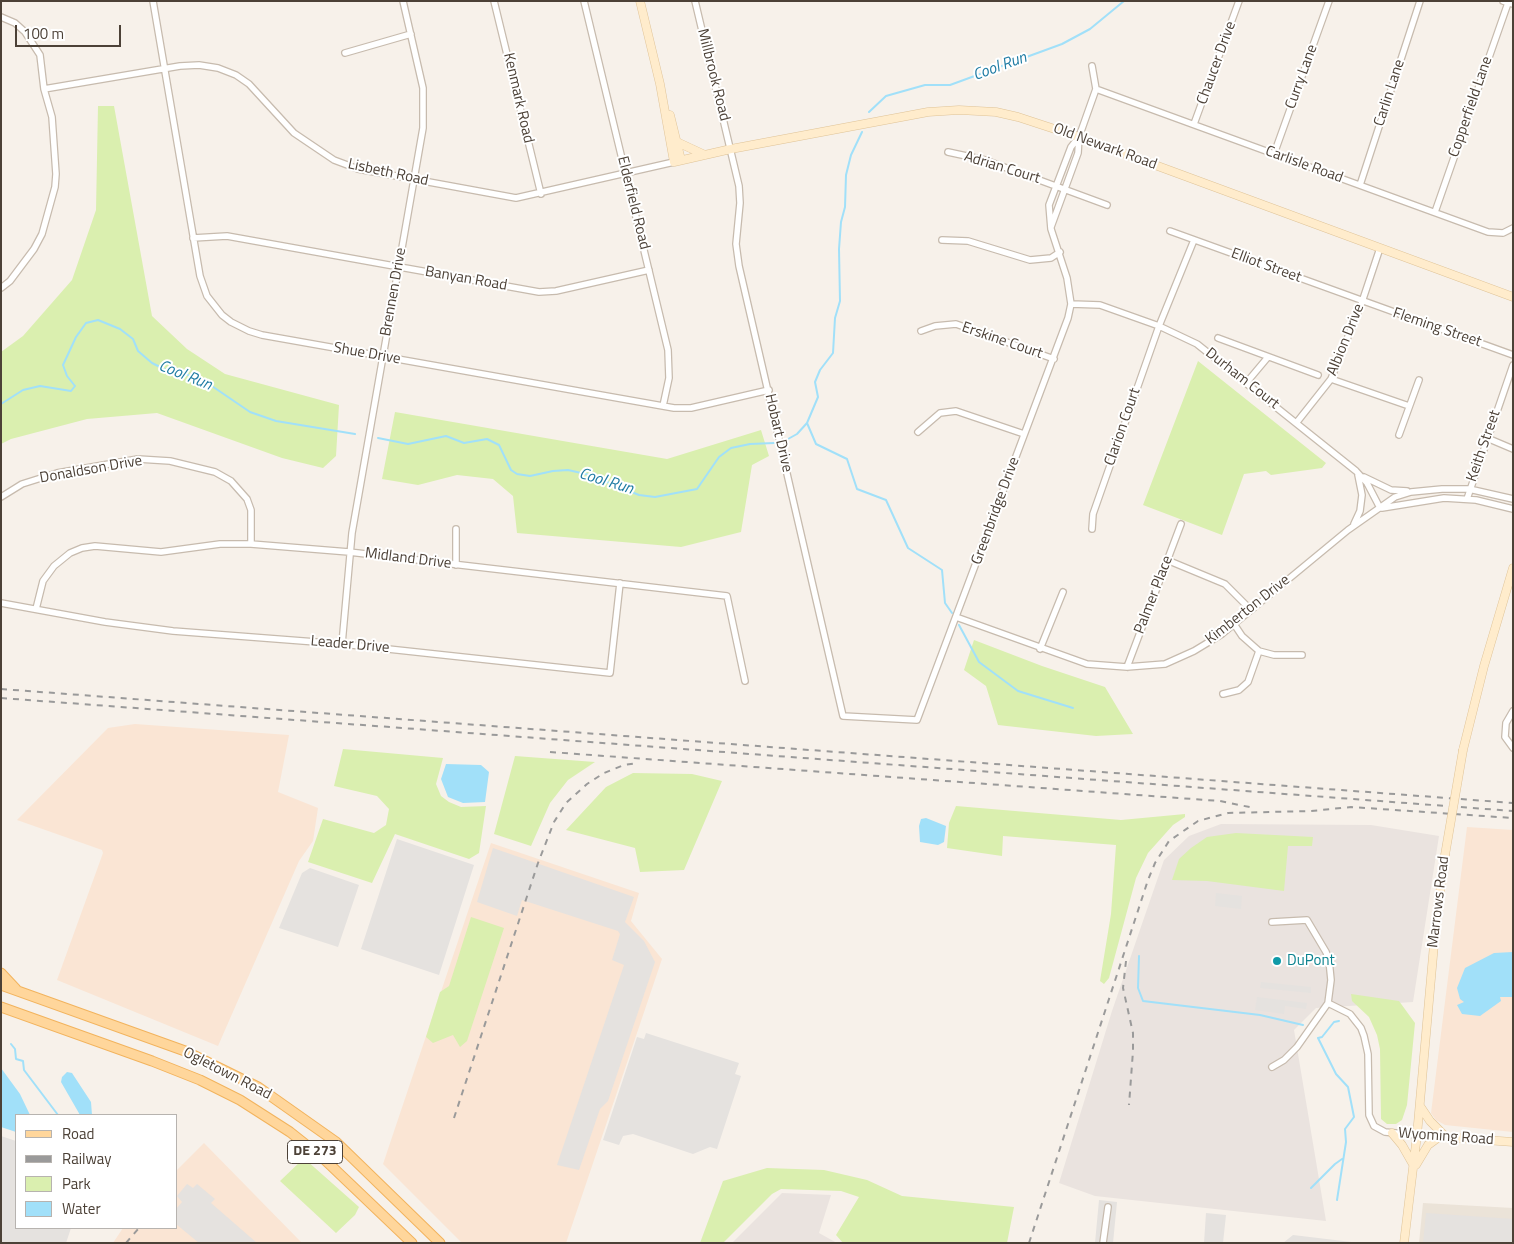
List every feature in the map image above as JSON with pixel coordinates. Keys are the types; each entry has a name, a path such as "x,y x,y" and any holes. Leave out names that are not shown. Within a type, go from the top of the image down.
{"main road":[{"path":"1,973 18,991"},
{"name":"Ogletown Road","path":"1,985 185,1051 258,1087 336,1142 440,1243"},
{"name":"Ogletown Road","path":"1,1007 161,1064 232,1096 301,1141 383,1214 412,1243"},
{"path":"1,1012 13,1011"},
{"path":"383,1214 405,1228 420,1243"},
{"path":"420,1223 446,1243"}],"street":[{"name":"Shue Drive","path":"153,1 200,276 207,296 222,315 236,325 262,335 663,406 691,408 769,390"},
{"name":"Brennen Drive","path":"342,644 349,552 423,128 424,102 403,1"},
{"name":"Kenmark Road","path":"494,1 541,194"},
{"name":"Elderfield Road","path":"584,1 668,350 669,378 663,406"},
{"path":"640,1 677,161"},
{"name":"Millbrook Road","path":"695,1 731,149"},
{"name":"Chaucer Drive","path":"1194,124 1239,1"},
{"name":"Curry Lane","path":"1274,154 1329,1"},
{"name":"Carlin Lane","path":"1360,185 1420,1"},
{"name":"Copperfield Lane","path":"1435,212 1508,3"},
{"path":"1,17 15,22 25,32 40,54 44,89 52,117 55,187 42,234 29,256 10,281 1,288"},
{"path":"346,53 411,34"},
{"name":"Lisbeth Road","path":"44,89 164,68 200,65 218,68 236,75 256,90 294,133 322,154 358,169 516,198 541,194 677,161"},
{"path":"1051,230 1078,153 1079,136 1096,89 1092,66"},
{"path":"660,84 677,142 677,161"},
{"name":"Carlisle Road","path":"1096,89 1488,232 1503,233 1513,228"},
{"name":"Old Newark Road","path":"677,161 928,112 959,110 996,112 1018,116 1079,136 1513,297"},
{"name":"Greenbridge Drive","path":"843,716 917,720 1054,359 1071,304 1060,252 1051,230 1049,205 1070,146 1079,136"},
{"path":"677,142 704,155"},
{"name":"Hobart Drive","path":"731,149 740,203 737,254 843,716"},
{"name":"Adrian Court","path":"948,152 985,160 1107,205"},
{"name":"Elliot Street","path":"1170,231 1362,302"},
{"name":"Banyan Road","path":"193,238 227,236 546,292 649,270"},
{"path":"942,240 968,241 1030,260 1051,258 1060,252"},
{"name":"Clarion Court","path":"1092,528 1093,514 1159,326 1194,240"},
{"name":"Albion Drive","path":"1296,422 1331,379 1362,302 1380,248"},
{"name":"Fleming Street","path":"1362,302 1513,355"},
{"name":"Durham Court","path":"1071,304 1100,305 1159,326 1197,344 1247,382 1356,471 1367,483 1380,508"},
{"name":"Erskine Court","path":"921,331 935,326 956,324 1054,359"},
{"path":"1218,338 1318,375"},
{"path":"1247,382 1268,357"},
{"name":"Keith Street","path":"1467,498 1513,365"},
{"path":"1331,379 1409,406"},
{"path":"1399,435 1419,380"},
{"path":"918,432 940,413 956,411 1024,434"},
{"path":"1487,438 1513,449"},
{"name":"Donaldson Drive","path":"1,497 22,484 56,473 138,459 170,461 215,472 232,481 247,499 251,510 251,544"},
{"path":"1356,471 1370,481 1391,490 1417,492"},
{"path":"1352,527 1358,519 1362,495 1362,486 1356,471"},
{"name":"Kimberton Drive","path":"956,617 1040,649 1087,664 1127,667 1165,664 1210,642 1352,527 1402,494 1442,488 1469,489 1513,499"},
{"name":"Kimberton Drive","path":"1380,508 1444,498 1467,498 1513,509"},
{"name":"Palmer Place","path":"1127,667 1181,524"},
{"path":"456,529 456,565"},
{"name":"Midland Drive","path":"36,608 43,581 54,566 70,553 82,548 95,546 161,552 220,544 251,544 349,552 727,596 745,680"},
{"path":"1167,560 1226,584 1251,610"},
{"name":"Marrows Road","path":"1404,1243 1420,1106 1434,939 1445,855 1463,750 1484,666 1513,568"},
{"name":"Leader Drive","path":"1,603 105,622 173,631 342,644 610,673 620,583"},
{"path":"1040,649 1063,592"},
{"path":"1234,624 1242,636 1258,651 1274,654 1302,655"},
{"path":"1223,694 1238,690 1248,682 1258,651"},
{"path":"1513,710 1506,723 1505,737 1513,748"},
{"path":"1272,922 1307,920 1330,960 1331,980 1328,1003 1297,1047 1284,1060 1272,1067"},
{"name":"Wyoming Road","path":"1328,1003 1350,1014 1361,1028 1368,1054 1368,1115 1374,1126 1392,1133 1513,1142"},
{"path":"1392,1133 1402,1145 1413,1167 1428,1145 1443,1137 1420,1106"},
{"path":"1104,1243 1108,1207"}],"shaded area":[{"path":"135,724 289,735 278,792 318,808 313,841 299,861 218,1046 57,980 103,853 102,850 17,820 108,728"},
{"path":"1221,824 1371,825 1439,836 1413,1002 1316,1008 1294,1030 1326,1221 1095,1196 1059,1183 1112,1011 1164,860 1189,836"},
{"path":"1467,827 1513,830 1513,1132 1445,1125 1436,1120 1431,1113"},
{"path":"397,839 474,865 439,975 361,949"},
{"path":"491,843 639,893 631,921 662,959 566,1243 462,1243 383,1164"},
{"path":"493,848 634,897 625,922 644,941 655,962 608,1101 600,1109 579,1170 557,1165 624,965 612,960 620,934 618,931 522,900 517,916 477,902"},
{"path":"310,868 359,885 338,947 279,928 302,873"},
{"path":"1216,893 1242,896 1241,909 1215,906"},
{"path":"1261,982 1311,987 1311,993 1260,988"},
{"path":"1257,997 1307,1003 1306,1009 1285,1006 1284,1014 1255,1010"},
{"path":"646,1033 739,1063 735,1074 741,1076 717,1149 710,1147 693,1154 633,1134 623,1136 619,1145 603,1140 637,1037 644,1039"},
{"path":"1,1136 15,1141 15,1229 71,1229 66,1243 1,1243"},
{"path":"204,1143 302,1243 113,1243 122,1229 178,1229 178,1169"},
{"path":"187,1184 193,1188 197,1184 215,1199 211,1203 257,1243 199,1243 178,1226 178,1207 182,1202 178,1195"},
{"path":"782,1193 831,1195 819,1233 837,1243 732,1243"},
{"path":"1099,1200 1117,1202 1113,1243 1095,1243"},
{"path":"1423,1203 1513,1208 1513,1243 1419,1243"},
{"path":"1206,1213 1226,1215 1223,1243 1204,1243"},
{"path":"1426,1213 1513,1219 1513,1243 1423,1243"},
{"path":"1293,1235 1360,1243 1283,1243"}],"green space":[{"path":"98,106 114,106 152,316 187,349 225,374 339,405 336,456 323,468 282,458 157,413 87,419 11,439 1,444 1,352 23,336 72,280 96,210"},
{"path":"1198,361 1326,463 1322,468 1271,475 1266,471 1244,474 1222,535 1143,505"},
{"path":"395,412 667,459 761,430 769,456 752,465 741,532 681,547 517,533 513,496 493,479 457,475 418,485 382,479"},
{"path":"974,640 1042,666 1105,687 1133,734 1096,736 998,725 986,686 964,670"},
{"path":"343,749 443,758 436,784 441,796 461,807 486,806 479,853 469,859 395,834 372,883 308,862 323,819 374,833 386,825 389,809 377,796 334,786"},
{"path":"515,756 595,762 568,780 550,803 531,846 494,834"},
{"path":"633,773 692,774 722,781 684,870 640,872 635,848 566,830 606,787"},
{"path":"956,806 1121,820 1185,814 1185,817 1173,825 1148,853 1136,878 1109,978 1104,984 1100,981 1111,914 1116,845 1003,836 1002,856 947,848 949,823"},
{"path":"1236,833 1313,837 1312,846 1288,846 1284,891 1207,881 1172,880 1179,859 1191,848 1207,837"},
{"path":"471,917 504,928 467,1041 460,1047 453,1035 433,1043 426,1037 440,992 449,986"},
{"path":"1351,994 1399,1001 1415,1023 1407,1105 1402,1120 1396,1124 1387,1124 1381,1119 1380,1049 1377,1035 1369,1017 1352,1001"},
{"path":"302,1160 306,1160 359,1207 355,1215 336,1233 280,1181"},
{"path":"767,1168 824,1170 867,1180 902,1196 1014,1207 1007,1243 843,1243 836,1235 859,1197 841,1191 781,1189 772,1194 723,1243 700,1243 723,1181"}],"water":[{"path":"446,764 481,765 489,772 485,802 463,803 448,797 441,779"},
{"path":"926,818 946,826 944,842 938,845 920,842 919,826 921,819"},
{"path":"1513,952 1513,997 1500,997 1501,1001 1480,1016 1462,1014 1457,1005 1464,1002 1460,999 1457,988 1465,968 1494,953"},
{"path":"1,1068 20,1094 30,1114 15,1114 15,1132 1,1127"},
{"path":"67,1072 72,1073 91,1102 92,1114 79,1114 61,1082 62,1077"}],"waterway":[{"name":"Cool Run","path":"869,112 886,96 925,85 950,85 1062,44 1090,29 1124,1"},
{"name":"Cool Run","path":"788,439 797,434 807,423 818,397 815,382 820,370 833,353 835,318 840,301 839,249 841,222 845,207 846,175 851,155 862,132"},
{"name":"Cool Run","path":"1,404 23,390 40,386 71,391 75,386 67,376 63,365 76,337 86,323 98,320 120,329 133,339 138,351 152,363 168,371 180,372 206,382 250,412 276,421 355,434"},
{"path":"807,423 816,444 847,459 857,489 886,500 908,548 942,570 945,603 952,613"},
{"name":"Cool Run","path":"378,438 408,444 446,436 464,443 487,439 499,445 511,470 517,474 530,476 568,470 590,475 639,495 655,497 697,489 719,457 731,448 750,444 774,443"},
{"path":"959,625 979,662 1018,691 1073,708"},
{"path":"1139,956 1138,988 1143,1001 1260,1015 1303,1025"},
{"path":"1337,1200 1346,1142 1345,1129 1354,1117 1348,1087 1336,1074 1318,1038 1322,1037 1334,1022 1339,1021"},
{"path":"11,1044 15,1049 16,1059 23,1061 24,1070 57,1114"},
{"path":"1311,1188 1342,1159"}],"railway":[{"path":"1,689 1513,803"},
{"path":"1,698 1513,811"},
{"path":"550,752 1220,801 1254,808"},
{"path":"454,1118 538,863 554,822 566,803 587,784 604,773 624,765 638,763"},
{"path":"1029,1243 1148,880 1155,863 1169,841 1198,821 1228,813 1311,811 1351,807 1513,818"},
{"path":"1126,961 1123,988 1133,1033 1129,1105"},
{"path":"126,1243 138,1229"}],"place":[{"name":"DuPont","path":"1277,961"}]}
